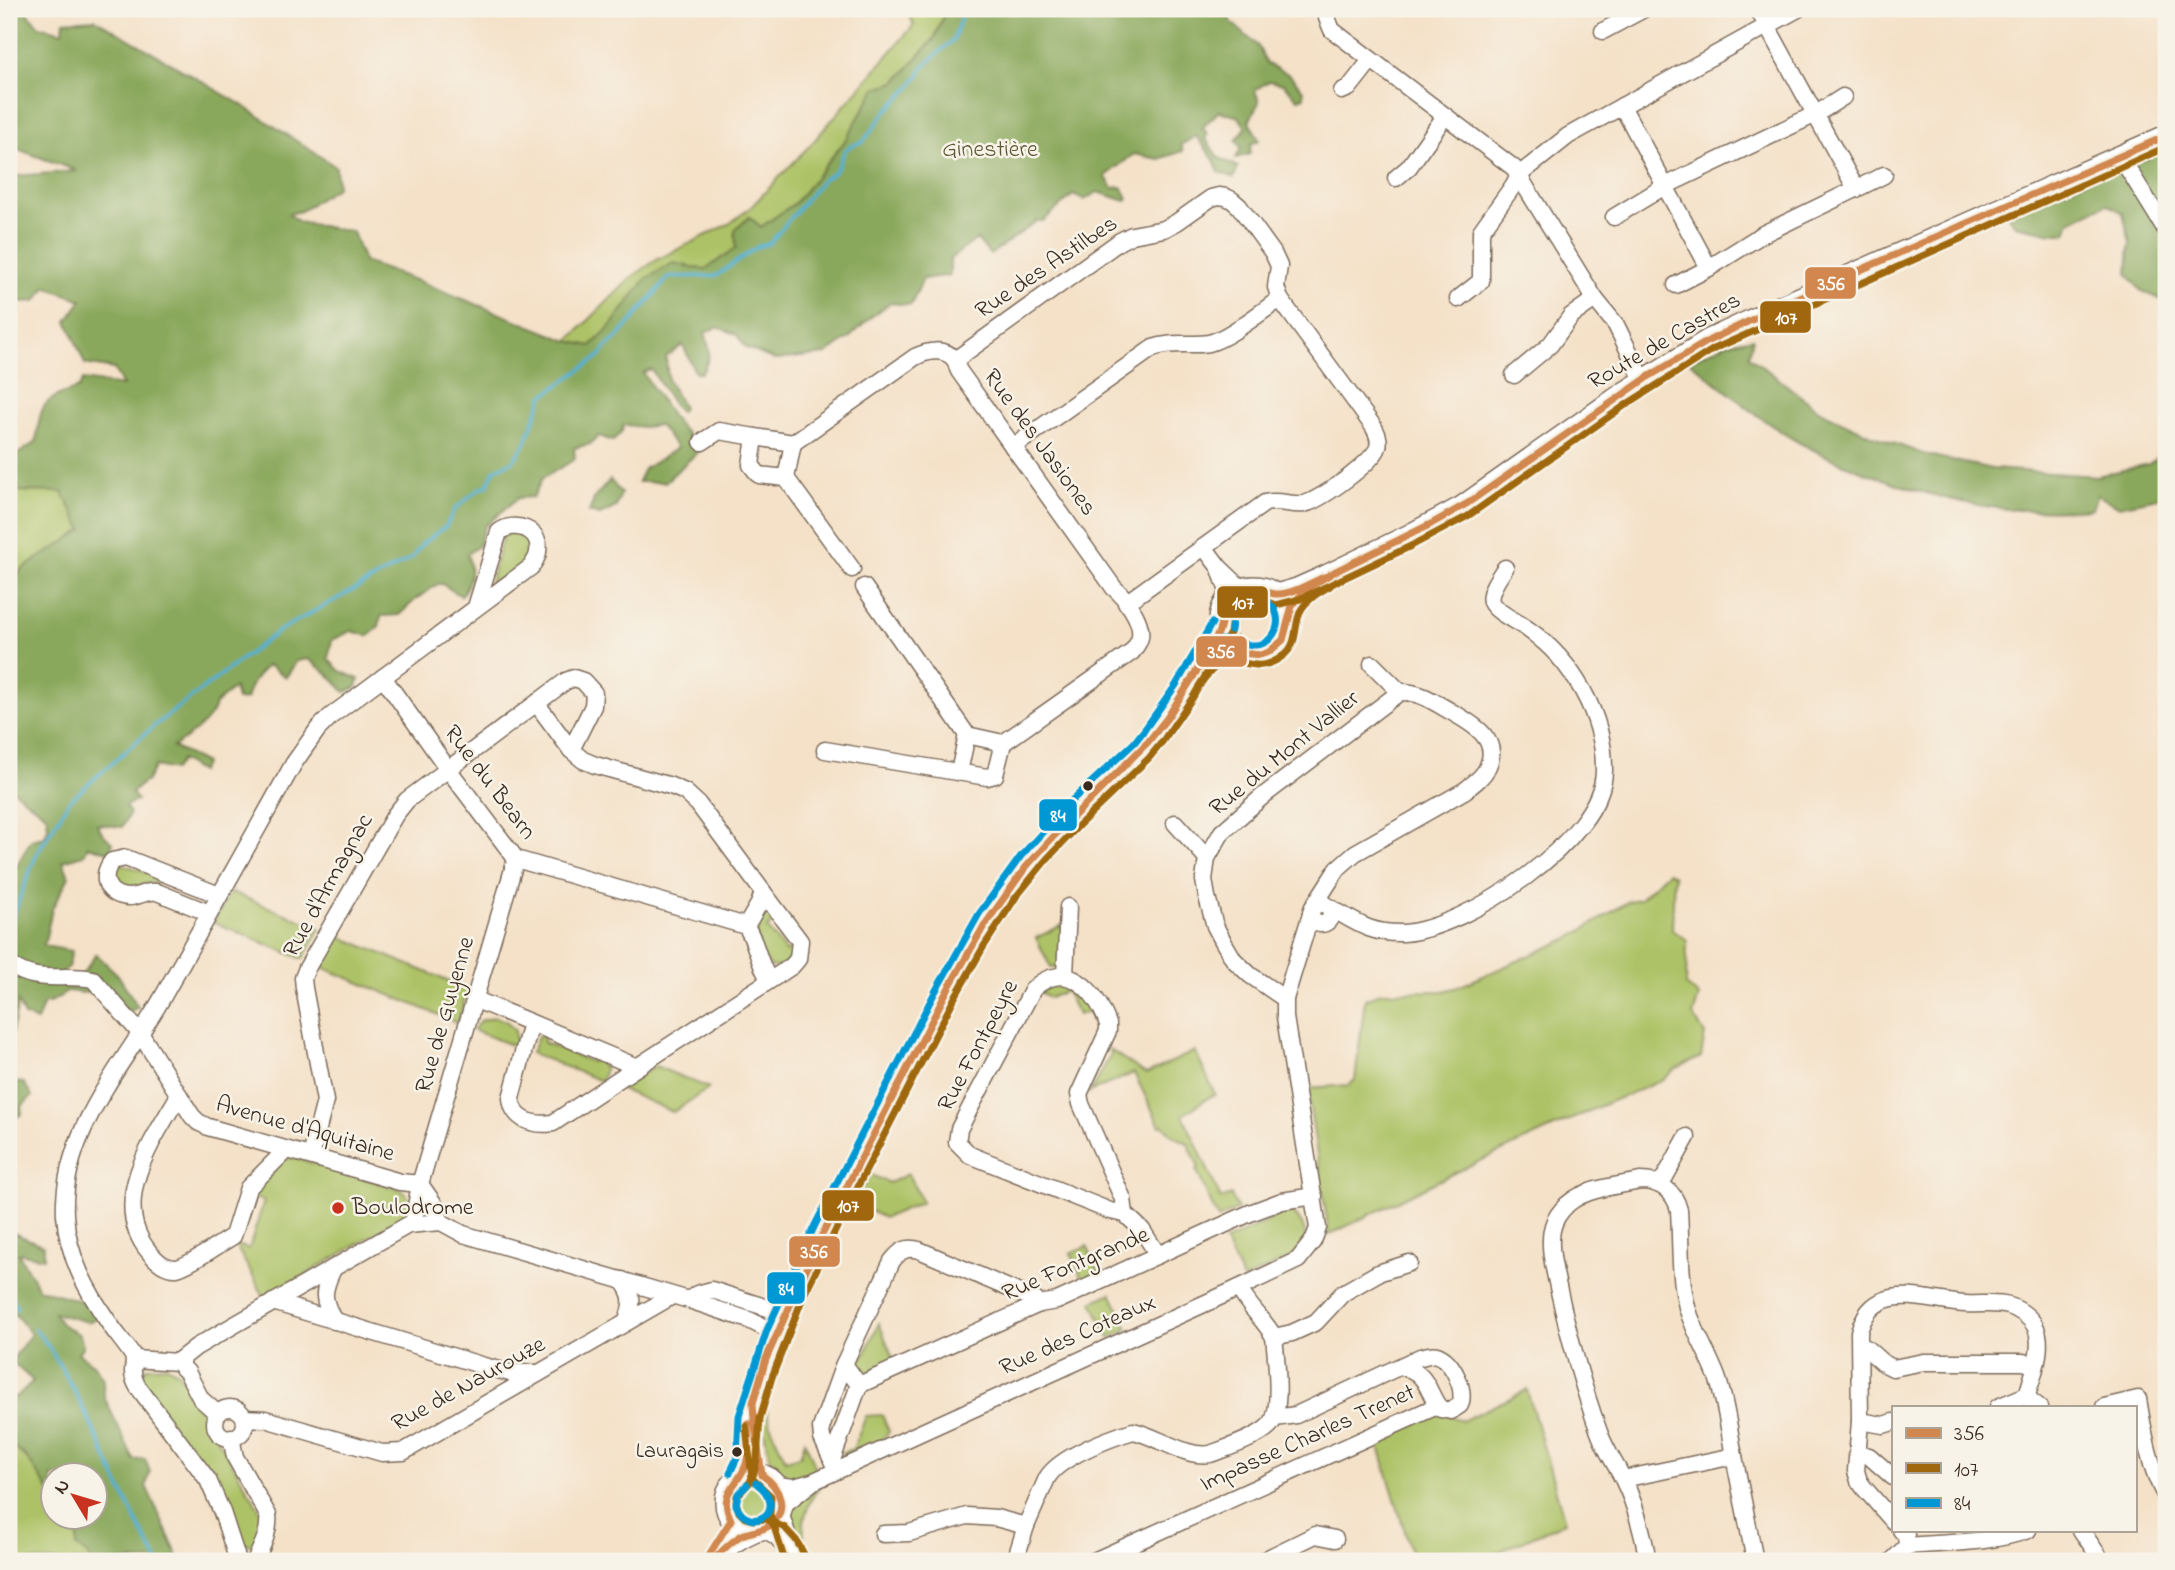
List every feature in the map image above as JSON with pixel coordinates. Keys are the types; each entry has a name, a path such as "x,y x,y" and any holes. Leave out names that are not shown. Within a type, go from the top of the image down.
{"main road":[{"name":"Route de Castres","path":"1276,594 1297,589 1324,577 1462,507 1643,380 1709,341 1786,304 2166,136"},
{"name":"Route de Castres","path":"1288,613 1299,596 1324,577"},
{"path":"1199,667 1209,657 1227,649 1258,655 1279,645 1289,625 1284,603 1276,594 1260,587 1236,593 1224,606 1221,628 1236,650"},
{"path":"758,1530 741,1528 731,1520 726,1508 726,1496 731,1485 740,1477 747,1460 749,1418 777,1334 824,1230 944,997 988,919 1046,843 1156,734 1221,628"},
{"path":"712,1561 741,1536 770,1525 775,1494 762,1461 753,1405"},
{"path":"740,1477 755,1474 775,1494"},
{"path":"705,1561 731,1520"}],"street":[{"path":"1327,9 1332,30 1514,168 1595,299 1616,325 1643,380"},
{"path":"1603,31 1644,9"},
{"path":"1758,9 1856,189"},
{"path":"1458,299 1481,281 1481,231 1519,175 1562,141 1798,9"},
{"path":"1342,91 1349,88 1371,60"},
{"path":"1614,217 1665,186 1816,114 1843,97"},
{"path":"1622,106 1709,268"},
{"path":"1396,178 1409,167 1445,116"},
{"path":"2120,156 2166,230"},
{"path":"1675,285 1709,268 1763,234 1884,176"},
{"name":"Rue des Astilbes","path":"955,360 1120,241 1132,235 1164,229 1211,198 1219,196 1232,200 1239,206 1273,253 1279,266 1276,287 1280,299"},
{"path":"1013,447 1153,348 1166,343 1208,343 1222,338 1280,299 1373,426 1378,437 1378,449 1371,460 1315,500 1302,505 1275,501 1265,503 1126,603"},
{"path":"1514,374 1550,345 1571,316 1595,299"},
{"name":"Rue des Jasiones","path":"793,443 915,357 932,350 947,355 955,360 959,372 1126,603 1139,627 1137,644 1123,659 1003,743"},
{"path":"702,442 719,430 793,443 786,478 852,569"},
{"path":"755,437 751,465 759,475 786,478"},
{"path":"238,1561 215,1493 198,1466 138,1387 133,1377 135,1360 90,1296 80,1277 69,1241 65,1214 68,1176 76,1146 102,1093 140,1033 307,743 331,716 531,567 538,552 538,544 524,527 510,525 499,532 473,609"},
{"path":"1204,547 1236,593"},
{"path":"1320,912 1371,930 1401,933 1452,920 1491,901 1543,863 1565,841 1595,802 1603,784 1602,745 1589,704 1566,665 1549,646 1497,609 1491,601 1492,592 1504,568"},
{"path":"825,750 987,778 996,775 1003,743 968,735 864,587"},
{"name":"Rue du Mont Vallier","path":"1372,664 1400,692"},
{"name":"Rue du Bearn","path":"383,677 516,859 746,926"},
{"name":"Rue d'Armagnac","path":"311,1156 325,1101 303,978 396,814 407,800 566,681 574,678 583,681 594,694 593,706 571,750"},
{"name":"Rue du Mont Vallier","path":"1175,823 1207,858 1222,832 1263,796 1400,692 1422,696 1474,724 1484,734 1489,744 1487,768 1464,791 1355,853 1338,868 1320,912 1303,942 1285,999"},
{"path":"531,1023 511,1098 512,1108 517,1115 528,1121 553,1123 792,966 798,958 800,941 698,804 685,792 583,760 571,750 537,704"},
{"path":"959,772 968,735"},
{"path":"209,913 149,890 134,897 116,893 105,881 108,866 112,861 126,858 219,895"},
{"path":"1207,858 1204,880 1207,897 1215,926 1224,943 1234,960 1250,975 1285,999"},
{"name":"Rue de Guyenne","path":"413,1224 420,1184 516,859"},
{"path":"763,892 746,926 754,939 761,967 769,979"},
{"path":"1065,976 1068,907"},
{"name":"Avenue d'Aquitaine","path":"9,964 26,974 41,978 93,979 140,1033 198,1122 286,1150 420,1184"},
{"name":"Rue Fontpeyre","path":"1125,1214 1123,1199 1079,1094 1108,1031 1108,1024 1087,987 1079,980 1054,975 1033,989 959,1129 957,1142 970,1155 1125,1214 1142,1230 1158,1255"},
{"path":"474,999 638,1067"},
{"name":"Rue des Coteaux","path":"775,1494 812,1482 834,1465 1239,1288 1298,1260 1307,1252 1318,1228 1285,1017 1285,999"},
{"path":"179,1095 139,1169 133,1205 138,1238 158,1262 167,1267 178,1268 233,1236 248,1188 286,1150"},
{"path":"1658,1184 1665,1177 1687,1137"},
{"path":"1648,1561 1633,1503 1604,1443 1566,1324 1551,1240 1553,1225 1568,1203 1586,1192 1640,1181 1658,1184 1676,1199 1687,1305 1695,1330 1716,1374 1755,1561"},
{"path":"420,1184 442,1222"},
{"name":"Rue Fontgrande","path":"859,1385 1039,1304 1057,1301 1271,1205 1314,1196"},
{"path":"135,1360 177,1362 196,1347 408,1225 442,1222 463,1234 689,1300 749,1320 777,1334"},
{"path":"834,1465 822,1438 821,1428 844,1364 898,1253 911,1248 1034,1299 1039,1304"},
{"path":"1274,1337 1292,1333 1316,1322 1343,1293 1378,1273 1409,1263"},
{"path":"333,1268 325,1286 324,1303 334,1321"},
{"path":"622,1280 629,1290 633,1304 627,1321"},
{"path":"1015,1561 1026,1526 1051,1471 1063,1461 1133,1431 1189,1452 1210,1454 1262,1432 1271,1424 1275,1418 1277,1400 1274,1337 1245,1301 1239,1288"},
{"path":"689,1300 697,1294 712,1290 786,1314"},
{"name":"Rue de Naurouze","path":"244,1418 265,1419 382,1453 403,1452 672,1296"},
{"path":"1892,1520 1859,1481 1856,1471 1860,1422 1859,1332 1862,1320 1869,1311 1889,1298 2008,1305 2018,1310 2035,1326 2039,1343 2027,1395"},
{"path":"274,1302 484,1366 510,1373 539,1374"},
{"path":"1860,1347 1866,1348 1883,1363 1893,1367 1924,1362 1962,1361 2023,1362 2035,1365"},
{"name":"Impasse Charles Trenet","path":"1094,1561 1437,1405 1440,1409 1451,1411 1462,1401 1453,1370 1439,1356 1431,1354 1402,1367"},
{"path":"177,1362 187,1372 201,1399 218,1413"},
{"path":"834,1465 859,1385 844,1364"},
{"path":"484,1366 496,1382 492,1399"},
{"path":"1275,1418 1296,1415 1402,1367 1413,1369 1420,1375 1437,1405"},
{"path":"2000,1406 2027,1395"},
{"path":"2027,1395 2038,1406"},
{"path":"2108,1406 2138,1399 2155,1478 2166,1497"},
{"path":"225,1409 240,1411 244,1418 244,1429 236,1436 225,1436 216,1426 218,1413 225,1409"},
{"path":"1860,1422 1883,1425 1892,1422"},
{"path":"231,1437 235,1457 268,1515 270,1525 255,1561"},
{"path":"1857,1453 1869,1456 1892,1476"},
{"path":"1623,1479 1734,1456"},
{"path":"775,1494 795,1559"},
{"path":"883,1534 909,1533 967,1516 996,1518 1026,1526"},
{"path":"758,1530 776,1536 795,1559"},
{"path":"1903,1532 1907,1546"},
{"path":"1892,1561 1907,1546 1990,1539 2022,1532"},
{"path":"2082,1532 2102,1561"},
{"path":"1262,1561 1315,1535 1335,1539"}],"green space":[{"name":"Ginestière","path":"9,9 24,9 39,26 63,32 64,21 95,19 242,105 336,167 337,187 301,211 289,214 299,222 353,232 364,262 568,341 591,346 606,332 646,279 673,263 705,270 736,248 735,230 749,217 761,227 795,203 845,141 876,88 896,82 934,39 945,12 943,9 1226,9 1232,23 1258,46 1267,64 1290,75 1303,90 1304,97 1298,99 1283,84 1269,81 1255,90 1259,102 1249,121 1259,140 1251,144 1250,154 1236,158 1241,148 1236,140 1246,128 1239,117 1219,111 1202,128 1208,134 1205,138 1218,157 1238,167 1234,178 1219,172 1214,160 1196,136 1181,145 1183,151 1159,159 1134,154 1105,176 1113,188 1122,187 1128,198 1126,201 1098,192 1084,200 1073,195 1043,221 1037,221 990,255 977,239 950,259 950,275 923,279 911,305 890,303 826,354 775,360 746,348 736,334 717,327 705,332 709,353 701,373 695,372 683,345 666,357 668,380 683,408 680,412 651,369 643,373 672,417 699,451 665,482 638,482 644,469 677,448 659,425 623,425 622,432 613,441 599,436 590,444 574,448 575,459 542,479 533,497 518,498 485,526 478,546 467,554 470,576 461,596 438,584 399,615 381,616 379,626 369,636 351,631 332,640 328,659 340,671 359,679 357,687 345,692 328,674 308,659 297,661 286,677 268,665 254,680 247,699 237,700 234,688 215,704 205,722 173,747 205,763 200,772 181,760 174,770 155,766 146,782 132,793 137,800 125,806 130,813 122,827 97,824 113,844 108,852 88,846 84,855 63,861 69,877 52,909 44,946 72,951 68,967 54,983 78,981 96,954 118,975 138,1007 131,1011 114,1006 98,987 84,993 69,991 49,1003 44,1003 37,1021 24,1016 18,1002 9,1047 9,886 31,840 44,837 48,829 47,816 9,787 9,584 22,569 83,530 62,492 18,491 10,459 36,442 39,419 50,400 79,388 83,380 123,386 114,369 85,364 67,321 82,300 46,287 36,301 17,302 9,311 9,252 18,252 9,244 9,199 16,176 77,171 9,146"},
{"path":"898,9 945,11 934,39 896,82 876,88 845,141 795,203 761,227 749,217 736,248 705,270 673,263 591,346 568,341 632,277 656,260 729,224 750,208 813,142 914,25 908,13"},
{"path":"2166,150 2166,172 2158,187 2166,198 2166,302 2140,290 2128,274 2130,243 2123,213 2107,204 2070,221 2066,233 2052,233 2015,225 2007,215 2103,173"},
{"path":"1753,338 1749,356 1820,411 1871,435 1923,454 1992,469 2097,476 2149,464 2166,450 2166,493 2158,498 2118,506 2097,495 2092,509 2016,510 1944,498 1868,473 1785,434 1689,361 1727,343"},
{"path":"10,459 18,491 62,492 83,530 22,569 9,584"},
{"path":"610,480 621,493 616,507 600,515 589,512 595,497"},
{"path":"509,532 530,538 532,557 494,585 490,583 503,536"},
{"path":"118,863 154,874 157,884 129,888 114,884 110,872"},
{"path":"1668,872 1674,876 1672,930 1687,940 1686,985 1699,996 1693,1016 1705,1034 1701,1057 1675,1069 1663,1080 1456,1172 1329,1235 1307,1088 1349,1085 1355,1080 1365,999 1382,992 1444,991 1458,987 1572,937 1629,901 1640,899"},
{"path":"231,892 320,928 303,959 213,922"},
{"path":"766,914 777,919 767,928 786,952 794,945 792,958 778,967 768,964 757,938 755,920"},
{"path":"1062,925 1062,967 1051,968 1036,938"},
{"path":"336,935 468,989 458,1023 319,966"},
{"path":"1065,983 1080,991 1091,1010 1078,1015 1066,991 1050,998 1040,992 1051,984"},
{"path":"495,1017 506,1021 515,1031 516,1047 473,1030 480,1021"},
{"path":"539,1035 543,1036 544,1043 592,1062 592,1056 596,1058 605,1069 601,1081 531,1053"},
{"path":"1109,1049 1146,1074 1195,1051 1215,1094 1183,1115 1221,1199 1231,1195 1238,1209 1218,1219 1196,1169 1199,1167 1188,1143 1172,1135 1163,1125 1160,1126 1134,1073 1087,1093 1093,1088 1111,1054"},
{"path":"655,1066 709,1088 673,1112 620,1089"},
{"path":"9,1082 24,1083 32,1096 21,1107 22,1114 9,1122"},
{"path":"292,1157 400,1189 407,1195 410,1207 403,1218 265,1298 235,1244 249,1249 264,1201 250,1196 285,1159"},
{"path":"869,1174 889,1183 908,1174 922,1202 884,1218 854,1203"},
{"path":"1283,1209 1300,1221 1305,1241 1293,1257 1243,1280 1225,1241 1271,1220 1268,1211"},
{"path":"9,1231 44,1246 44,1258 18,1253 39,1289 92,1304 101,1316 88,1322 54,1313 61,1324 80,1335 83,1346 78,1353 94,1365 103,1379 104,1397 134,1460 145,1459 150,1472 146,1486 180,1561 91,1561 88,1554 76,1547 77,1532 108,1532 108,1462 38,1462 38,1474 25,1455 9,1444 9,1395 16,1397 33,1381 11,1361 31,1334 16,1315 9,1315"},
{"path":"1087,1246 1099,1272 1083,1280 1071,1253"},
{"path":"1111,1293 1128,1329 1109,1338 1092,1302"},
{"path":"879,1323 895,1363 861,1378 854,1360 856,1355 863,1358"},
{"path":"167,1366 178,1372 263,1515 261,1532 252,1545 242,1543 238,1539 142,1383 141,1374 147,1367"},
{"path":"1527,1390 1565,1522 1478,1561 1414,1561 1377,1440 1437,1409 1462,1421"},
{"path":"766,1408 773,1433 786,1460 800,1456 805,1441 817,1471 797,1480 787,1480 780,1476 767,1445 762,1415"},
{"path":"882,1415 889,1432 868,1448 843,1457 843,1452 853,1449 866,1416"},
{"path":"9,1444 38,1472 38,1532 75,1532 91,1561 9,1561"},
{"path":"753,1482 768,1488 774,1503 768,1518 753,1524 738,1518 732,1503 738,1488"},
{"path":"822,1483 806,1511 803,1529 804,1561 801,1561 788,1514 791,1508"}],"waterway":[{"path":"9,927 36,855 69,801 154,726 280,630 412,558 422,544 446,526 455,509 479,489 487,486 494,470 513,461 525,444 543,396 600,356 669,277 716,276 757,247 770,243 823,179 837,168 848,147 863,142 886,111 909,89 926,64 954,39 961,17 959,9"},
{"path":"9,1290 17,1309"},
{"path":"35,1329 70,1383 158,1561"}],"transit line":[{"name":"356","path":"712,1561 738,1537 769,1526 779,1513 781,1506 778,1492 762,1475 754,1420 753,1403 766,1359 819,1241 948,989 984,926 1026,867 1148,742 1167,718 1202,663 1223,651 1260,655 1269,652 1283,640 1292,606 1311,586 1468,503 1648,377 1710,340 1799,297 2166,136"},
{"name":"107","path":"805,1556 785,1528 766,1519 745,1518 739,1512 736,1502 737,1496 750,1482 754,1473 760,1418 772,1377 803,1297 955,997 984,946 1016,897 1046,860 1162,742 1193,697 1230,633 1232,618 1238,605 1248,598 1276,605 1300,599 1413,545 1468,516 1627,404 1714,349 2166,147"},
{"name":"356","path":"1192,678 1215,642 1225,607 1232,595 1247,588 1284,594 1324,577"},
{"name":"107","path":"1199,686 1221,663 1231,661 1260,665 1271,663 1284,655 1294,640 1301,610 1314,596 1330,586"},
{"name":"84","path":"1191,660 1207,646 1218,641 1262,644 1276,629 1275,610 1260,599 1245,601 1234,613 1231,630"},
{"name":"84","path":"730,1473 737,1458 739,1416 767,1330 815,1225 935,992 979,914 1021,856 1069,803 1134,743 1176,685 1212,623"},
{"name":"356","path":"705,1561 731,1520 727,1510 727,1496 746,1464 748,1424"},
{"name":"107","path":"746,1426 752,1478 771,1496 770,1514 785,1561"},
{"name":"84","path":"747,1485 738,1494 736,1505 742,1514 750,1519 758,1519 769,1510 770,1502 766,1493 756,1483"}],"place":[{"name":"Boulodrome","path":"338,1208"},
{"name":"Lauragais","path":"737,1452"}]}
